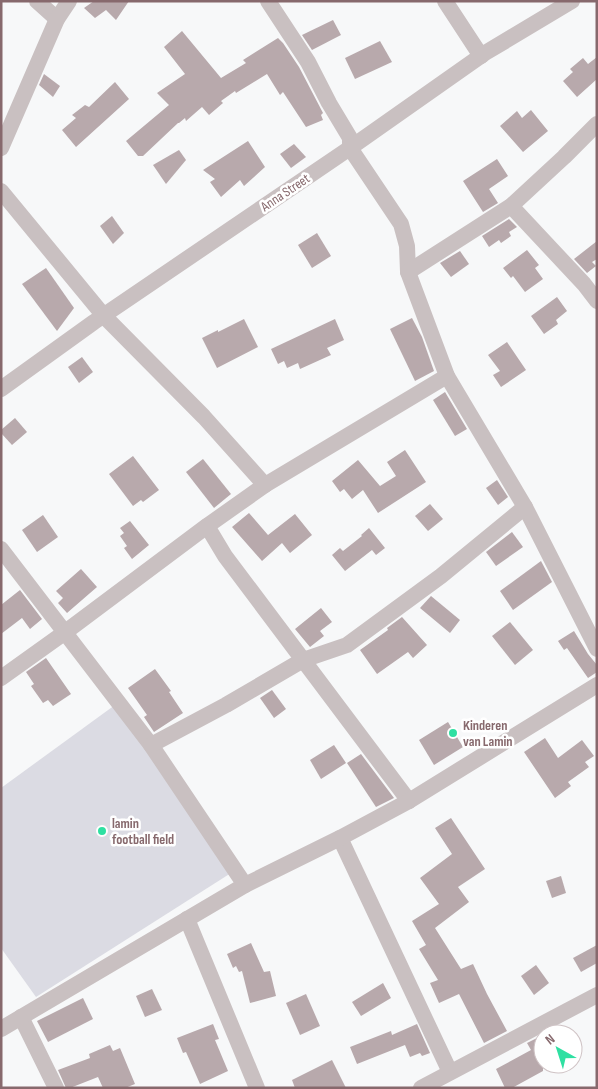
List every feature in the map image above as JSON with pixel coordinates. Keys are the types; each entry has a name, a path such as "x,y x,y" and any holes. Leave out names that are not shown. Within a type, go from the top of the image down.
{"street":[{"path":"37,1 57,19"},
{"path":"1,148 57,19 69,1"},
{"path":"268,1 308,62 350,138 350,148 400,224 407,246 408,272 447,376 525,507 597,649"},
{"path":"444,1 481,56"},
{"name":"Anna Street","path":"1,389 481,56 572,1"},
{"path":"408,272 511,206 597,124"},
{"path":"1,191 104,316 204,417 264,485"},
{"path":"511,206 584,284 597,302"},
{"path":"1,678 264,485 447,376"},
{"path":"151,745 226,705 303,660 347,645 440,576 525,507"},
{"path":"207,526 225,556 410,802"},
{"path":"1,549 151,745 245,885"},
{"path":"1,1029 245,885 410,802 597,685"},
{"path":"340,838 450,1072"},
{"path":"188,919 257,1088"},
{"path":"421,1088 597,995"},
{"path":"21,1017 56,1088"}],"shaded area":[{"name":"lamin football field","path":"115,705 231,873 36,997 1,948 1,788"}],"building":[{"path":"94,1 129,1 116,20 106,10 95,18 84,8"},
{"path":"333,20 341,35 312,50 302,35"},
{"path":"182,31 221,78 246,63 243,60 278,38 299,67 323,113 321,115 323,120 306,127 283,92 280,95 267,74 236,93 235,91 221,101 223,103 209,115 202,107 186,121 185,118 178,123 143,156 138,156 126,141 169,105 157,93 185,74 164,47"},
{"path":"380,41 392,62 355,79 345,58"},
{"path":"597,57 597,79 577,97 563,81 573,72 570,69 583,58 588,64"},
{"path":"44,74 60,86 53,97 39,85"},
{"path":"115,82 129,99 76,147 62,130 76,118 72,115 85,105 89,107"},
{"path":"531,110 548,131 523,152 500,126 517,111 522,118"},
{"path":"248,141 265,167 244,186 240,180 221,197 210,182 215,179 203,170"},
{"path":"294,144 306,157 291,168 280,154"},
{"path":"179,150 186,160 166,184 153,165"},
{"path":"497,159 508,176 489,189 498,203 483,212 463,181"},
{"path":"112,216 124,233 113,244 100,226"},
{"path":"509,219 517,227 509,232 511,236 501,243 499,240 489,247 482,236"},
{"path":"317,233 331,256 312,268 298,245"},
{"path":"597,241 597,259 592,262 596,266 587,273 574,259"},
{"path":"527,250 539,265 535,268 543,279 525,292 513,276 511,278 503,268"},
{"path":"460,251 469,264 451,277 440,263"},
{"path":"46,268 74,308 57,331 22,284"},
{"path":"557,297 567,311 556,320 558,324 544,334 531,316"},
{"path":"412,318 422,337 434,371 415,381 390,329"},
{"path":"244,319 258,347 217,368 202,338"},
{"path":"335,319 344,340 327,348 331,355 300,369 298,363 287,368 284,361 278,364 271,349"},
{"path":"507,342 526,370 501,387 493,375 500,371 488,355"},
{"path":"82,357 93,372 79,383 68,367"},
{"path":"445,392 467,429 455,436 433,400"},
{"path":"15,418 27,432 12,445 1,433 1,430"},
{"path":"405,450 426,482 378,513 363,490 352,499 344,489 340,492 332,481 358,460 380,486 396,476 387,462"},
{"path":"133,456 159,490 143,502 141,500 133,506 109,474"},
{"path":"203,459 231,494 214,508 186,472"},
{"path":"497,480 508,497 498,505 486,488"},
{"path":"430,504 443,519 428,531 415,516"},
{"path":"249,513 268,535 295,514 312,535 290,553 282,543 262,561 232,527"},
{"path":"43,515 58,537 37,552 22,530"},
{"path":"130,521 149,545 132,559 124,548 127,546 120,536 124,533 120,528"},
{"path":"369,528 385,548 376,555 372,550 345,571 332,555 340,548 343,551"},
{"path":"512,532 523,547 496,566 486,552"},
{"path":"541,561 552,582 513,610 500,591"},
{"path":"81,569 97,587 67,613 58,603 63,598 56,591"},
{"path":"20,590 42,619 30,629 22,618 1,634 1,605"},
{"path":"431,596 460,620 450,633 420,608"},
{"path":"321,608 332,622 320,631 324,636 310,647 295,629"},
{"path":"402,617 427,645 413,658 408,652 377,674 360,650 388,630 387,628"},
{"path":"510,622 533,650 515,665 492,636"},
{"path":"574,631 597,665 597,672 588,678 567,648 564,650 558,641"},
{"path":"46,658 71,694 53,706 48,700 43,703 31,686 34,684 26,672"},
{"path":"155,669 171,691 169,692 183,713 154,732 144,717 147,715 128,688"},
{"path":"272,690 286,709 274,718 260,698"},
{"path":"448,722 463,747 434,765 419,740"},
{"path":"545,738 558,758 582,740 594,756 585,762 589,767 568,782 571,786 555,798 524,752"},
{"path":"334,745 346,763 321,779 310,760"},
{"path":"361,754 394,798 376,807 347,763"},
{"path":"451,818 485,869 458,887 469,902 435,928 461,969 473,964 507,1031 484,1043 459,994 439,1003 430,983 438,980 419,949 426,945 412,921 439,904 420,878 452,854 435,828"},
{"path":"561,876 566,893 552,898 546,881"},
{"path":"251,943 264,972 270,971 276,996 250,1003 242,971 239,972 236,966 233,968 227,954"},
{"path":"597,945 597,963 581,972 573,958"},
{"path":"536,965 549,983 534,995 521,976"},
{"path":"383,983 391,998 361,1016 352,1002"},
{"path":"152,989 162,1010 145,1017 136,996"},
{"path":"306,994 320,1026 300,1035 286,1003"},
{"path":"83,998 93,1019 48,1042 37,1021"},
{"path":"213,1024 219,1039 215,1040 228,1071 200,1084 186,1052 183,1053 177,1038"},
{"path":"417,1024 430,1053 422,1056 420,1053 410,1057 405,1045 357,1064 350,1047 391,1031 392,1035"},
{"path":"533,1040 533,1074 538,1074 512,1088 505,1088 496,1069 531,1050 527,1043"},
{"path":"110,1045 113,1051 120,1048 135,1084 125,1088 103,1088 98,1077 66,1088 58,1070 90,1058 89,1054"},
{"path":"332,1060 346,1088 295,1088 292,1080"}],"place":[{"name":"Kinderen van Lamin","path":"453,733"},
{"name":"lamin football field","path":"102,831"}]}
